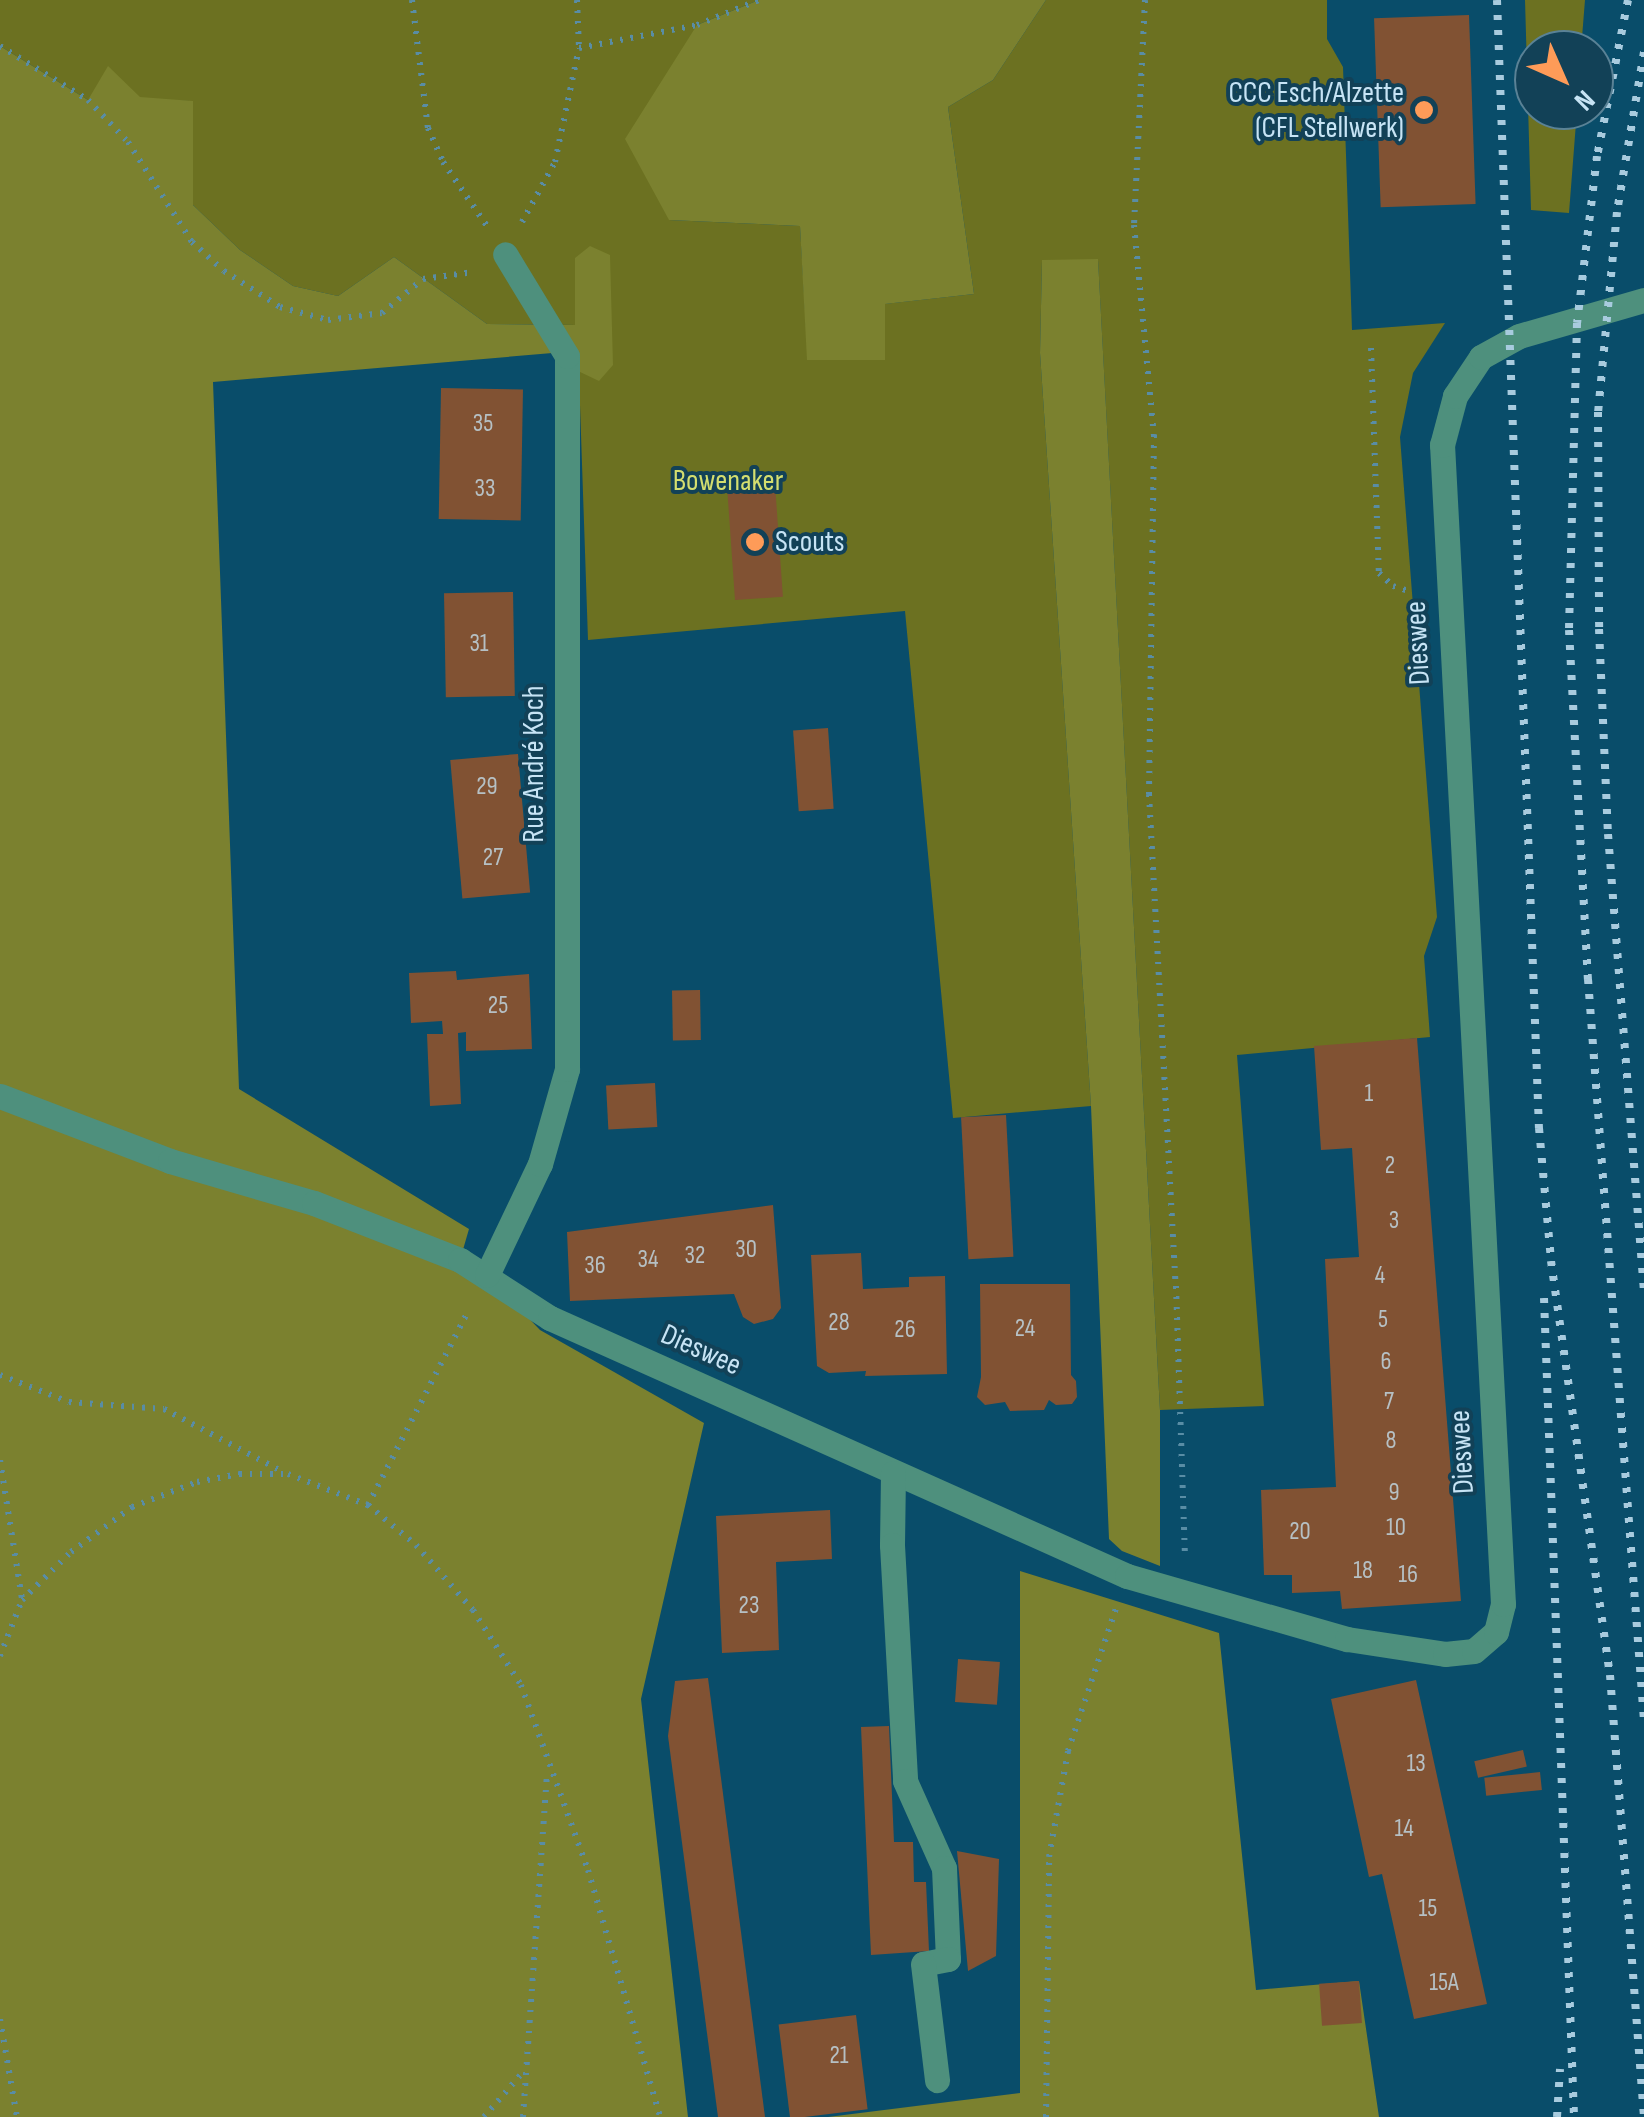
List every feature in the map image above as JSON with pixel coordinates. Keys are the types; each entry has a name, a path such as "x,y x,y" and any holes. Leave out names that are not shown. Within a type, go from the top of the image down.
{"street":[{"name":"Rue André Koch","path":"486,1275 540,1164 566,1069 567,356 505,254"},
{"name":"Dieswee","path":"0,1096 170,1160 314,1203 460,1260 550,1318 1127,1576 1347,1639 1445,1654 1474,1651 1496,1632 1502,1604 1442,445 1455,396 1481,357 1519,336 1644,300"},
{"path":"894,1474 892,1544 905,1781 944,1868 948,1959 923,1964 937,2080"}],"path":[{"path":"412,0 428,128 443,162 505,254"},
{"path":"0,46 88,100 128,142 192,242 224,271 280,307 328,320 382,314 423,279 468,276 505,254 555,162 579,48 577,0"},
{"path":"579,48 697,25 759,0"},
{"path":"1145,0 1134,225 1154,434 1149,794 1176,1286 1186,1593"},
{"path":"1371,348 1379,572 1393,586 1412,592 1448,588"},
{"path":"368,1505 486,1275"},
{"path":"0,1375 69,1402 164,1409 288,1474 368,1505 416,1544 473,1610 520,1685 588,1870 660,2117"},
{"path":"0,1460 22,1600"},
{"path":"0,1656 22,1600 71,1552 132,1507 197,1482 239,1474 288,1474"},
{"path":"1046,2117 1049,1858 1068,1751 1127,1576"},
{"path":"523,2117 547,1766"},
{"path":"0,2018 17,2117"},
{"path":"484,2117 524,2071"}],"green space":[{"name":"Bowenaker","path":"0,0 759,0 697,25 669,220 800,226 808,360 885,360 884,304 974,294 948,107 993,80 1046,0 1327,0 1327,39 1343,67 1352,330 1445,323 1413,373 1400,437 1437,917 1424,956 1430,1037 1237,1055 1264,1406 1160,1410 1098,260 1042,261 1040,353 1091,1106 953,1118 905,611 588,640 575,258 576,325 487,324 394,257 338,296 293,286 240,250 193,205 192,101 88,100 0,46"},
{"path":"759,0 1046,0 993,80 948,107 974,294 885,304 885,360 807,360 800,226 669,220 625,139 697,25"},
{"path":"1525,0 1585,0 1583,30 1526,30"},
{"path":"0,46 88,100 108,66 140,97 193,101 193,205 240,250 293,286 338,296 394,257 487,324 575,325 575,258 590,246 610,255 613,365 599,381 578,371 576,351 213,382 239,1089 469,1229 460,1260 487,1275 540,1330 704,1423 641,1699 688,2117 0,2117"},
{"path":"1529,130 1575,130 1569,213 1531,210"},
{"path":"1098,259 1160,1410 1160,1566 1122,1551 1109,1539 1091,1106 1040,353 1042,260"},
{"path":"1020,1571 1219,1633 1256,1990 1359,1981 1379,2117 828,2117 1020,2093"}],"building":[{"name":"CCC Esch/Alzette (CFL Stellwerk)","path":"1469,15 1476,204 1381,207 1374,18"},
{"path":"441,388 523,389 521,520 439,519"},
{"name":"Scouts","path":"775,484 783,597 735,600 727,487"},
{"path":"513,592 515,696 446,697 444,593"},
{"path":"828,728 834,809 799,811 793,730"},
{"path":"518,754 530,892 462,898 450,760"},
{"path":"456,971 457,980 529,974 532,1049 466,1051 466,1032 458,1033 461,1104 430,1106 427,1034 443,1034 442,1021 411,1023 409,973"},
{"path":"672,990 700,990 701,1040 673,1040"},
{"path":"1417,1038 1461,1601 1342,1609 1340,1591 1292,1593 1292,1575 1264,1575 1261,1490 1336,1487 1325,1259 1359,1257 1352,1148 1321,1150 1314,1046"},
{"path":"655,1083 657,1127 608,1130 606,1086"},
{"path":"1006,1115 1013,1257 968,1259 961,1117"},
{"path":"773,1205 781,1308 773,1319 754,1324 743,1317 734,1294 570,1301 567,1232"},
{"path":"861,1253 863,1289 909,1287 909,1277 945,1276 947,1374 865,1376 866,1371 829,1373 817,1366 811,1255"},
{"path":"980,1284 1070,1284 1071,1375 1076,1381 1077,1397 1072,1404 1056,1405 1049,1400 1044,1410 1010,1411 1005,1402 985,1405 977,1397 981,1377"},
{"path":"830,1510 832,1559 776,1562 779,1650 722,1653 716,1516"},
{"path":"958,1659 1000,1662 997,1705 955,1702"},
{"path":"708,1678 765,2117 718,2117 668,1736 675,1681"},
{"path":"1416,1680 1487,2004 1414,2019 1382,1874 1369,1877 1331,1699"},
{"path":"889,1726 894,1842 913,1842 914,1882 926,1882 929,1951 871,1955 861,1727"},
{"path":"1523,1750 1527,1767 1478,1778 1474,1761"},
{"path":"1540,1772 1542,1790 1486,1796 1484,1778"},
{"path":"957,1851 999,1859 996,1956 968,1971"},
{"path":"1359,1981 1362,2023 1322,2026 1319,1984"},
{"path":"856,2015 868,2109 790,2117 779,2025"}],"railway":[{"path":"1497,0 1539,1128 1551,1261 1610,1675 1644,2117"},
{"path":"1628,0 1597,156 1577,323 1569,630 1588,979 1644,1720"},
{"path":"1644,52 1617,212 1598,412 1599,629 1608,834 1644,1295"},
{"path":"1544,1298 1574,2117"},
{"path":"1557,2117 1560,2069"}],"place":[{"name":"CCC Esch/Alzette (CFL Stellwerk)","path":"1424,110"},
{"name":"Scouts","path":"755,542"}]}
